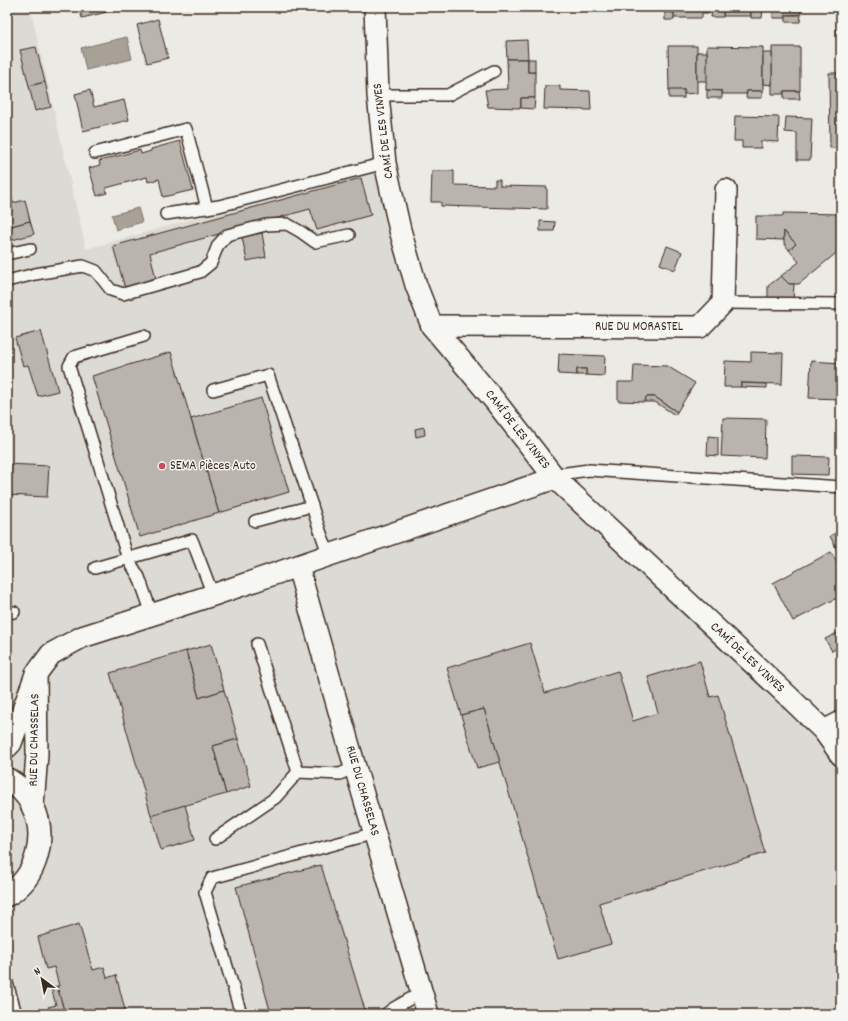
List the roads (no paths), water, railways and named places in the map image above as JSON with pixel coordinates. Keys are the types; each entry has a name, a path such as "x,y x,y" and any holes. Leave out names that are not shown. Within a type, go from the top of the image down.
{"main road":[{"path":"7,779 22,791 33,806 40,828 39,851 30,872 16,890 7,895"}],"street":[{"name":"CAMÍ DE LES VINYES","path":"375,7 378,95 385,163 400,230 416,285 432,326 495,401 554,477 832,726 841,755"},
{"path":"722,303 726,190"},
{"name":"RUE DU MORASTEL","path":"432,326 700,327 722,303"},
{"name":"RUE DU CHASSELAS","path":"7,747 11,743 36,674 51,654 82,636 298,567 554,477"},
{"name":"RUE DU CHASSELAS","path":"298,567 428,1014"},
{"name":"RUE DU CHASSELAS","path":"33,806 37,754 36,674"}],"lane":[{"path":"378,95 448,95 494,71"},
{"path":"95,153 186,129 207,208"},
{"path":"166,214 219,206 385,163"},
{"path":"7,281 35,274 83,266 96,271 110,290 123,294 200,272 211,263 218,245 227,235 266,225 286,224 315,242 349,235"},
{"path":"7,254 30,249"},
{"path":"722,303 841,304"},
{"path":"144,336 74,358 69,366 128,558 139,577 152,614"},
{"path":"213,390 268,375 329,556"},
{"path":"554,477 589,470 841,487"},
{"path":"255,521 312,506"},
{"path":"95,568 192,540 213,595"},
{"path":"257,644 298,772"},
{"path":"298,772 340,774 355,767"},
{"path":"215,839 275,798 298,772"},
{"path":"241,1014 204,892 212,878 375,833"},
{"path":"7,983 16,1014"},
{"path":"386,1014 422,992"}],"place":[{"name":"SEMA Pièces Auto","path":"162,466"}]}
